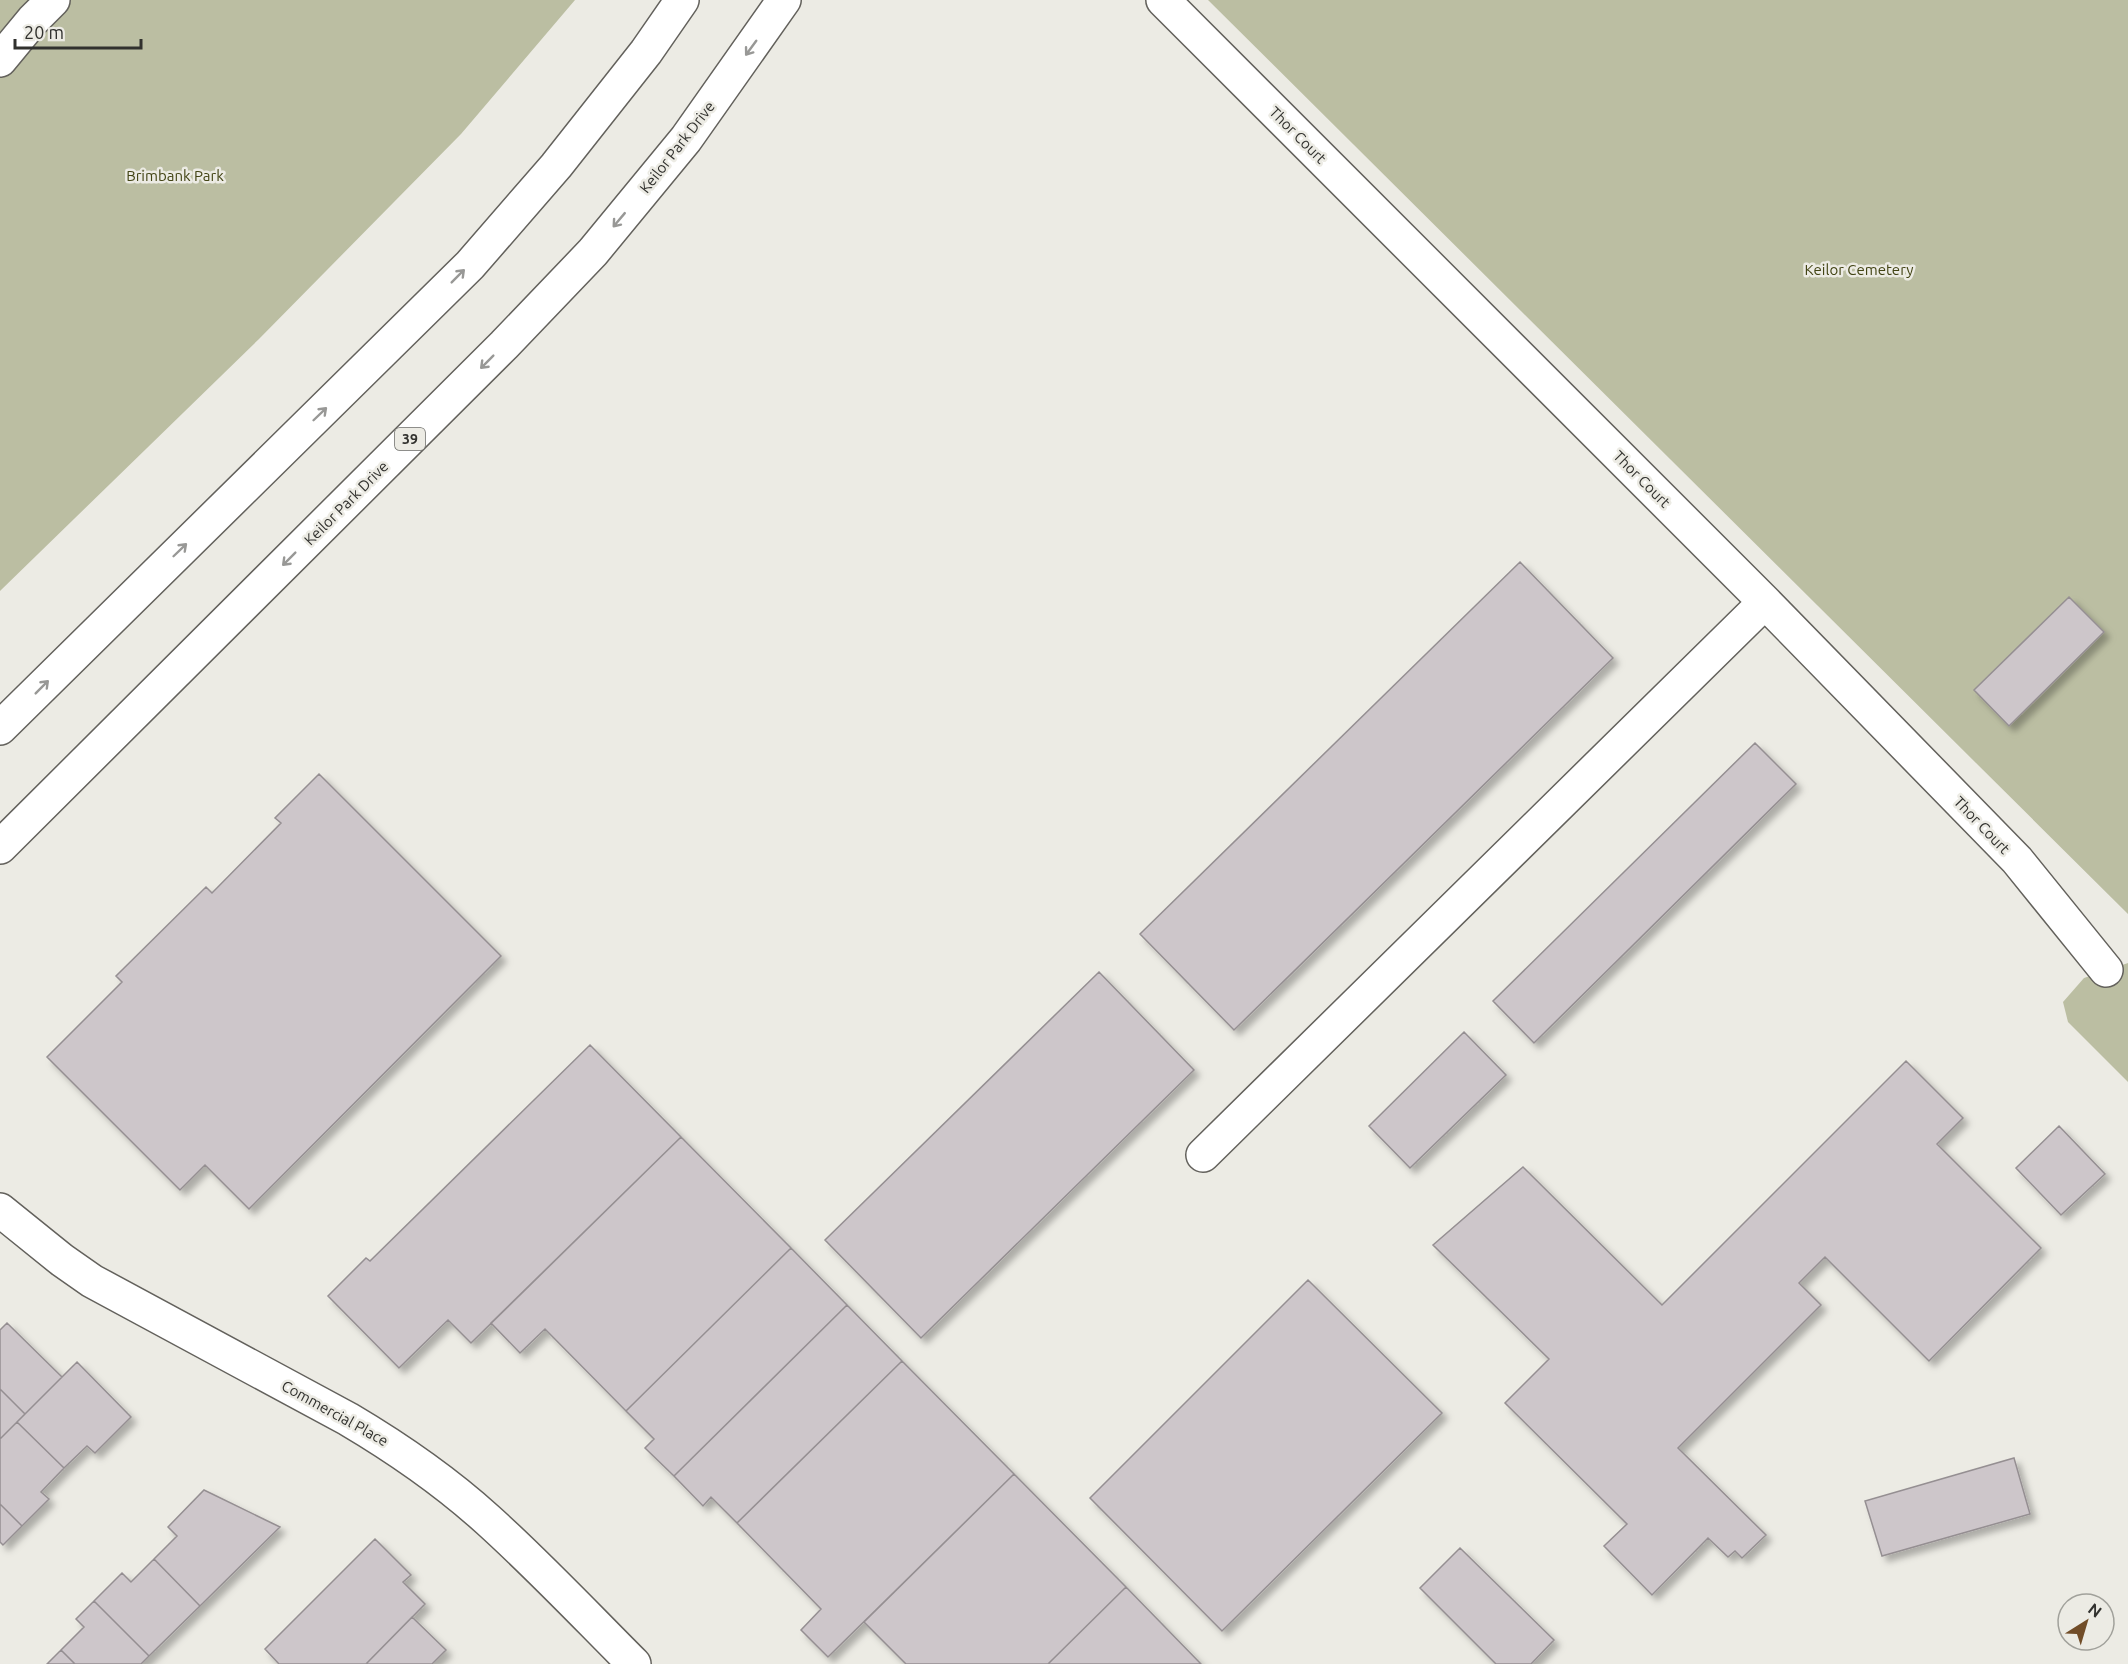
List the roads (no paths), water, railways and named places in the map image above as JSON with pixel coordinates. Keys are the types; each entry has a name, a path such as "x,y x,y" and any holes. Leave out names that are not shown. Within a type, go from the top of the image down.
{"main road":[{"path":"0,60 52,0"},
{"path":"0,728 470,265 556,166 646,52 682,0"},
{"name":"Keilor Park Drive","path":"0,847 504,345 593,252 686,139 784,0"},
{"name":"Thor Court","path":"1163,0 1765,602 2017,860 2106,970"},
{"path":"1203,1155 1765,602"},
{"name":"Commercial Place","path":"0,1210 92,1281 389,1443 428,1471 488,1520 634,1664"}],"park label":[{"name":"Brimbank Park","path":"175,175"},
{"name":"Keilor Cemetery","path":"1859,269"}]}
